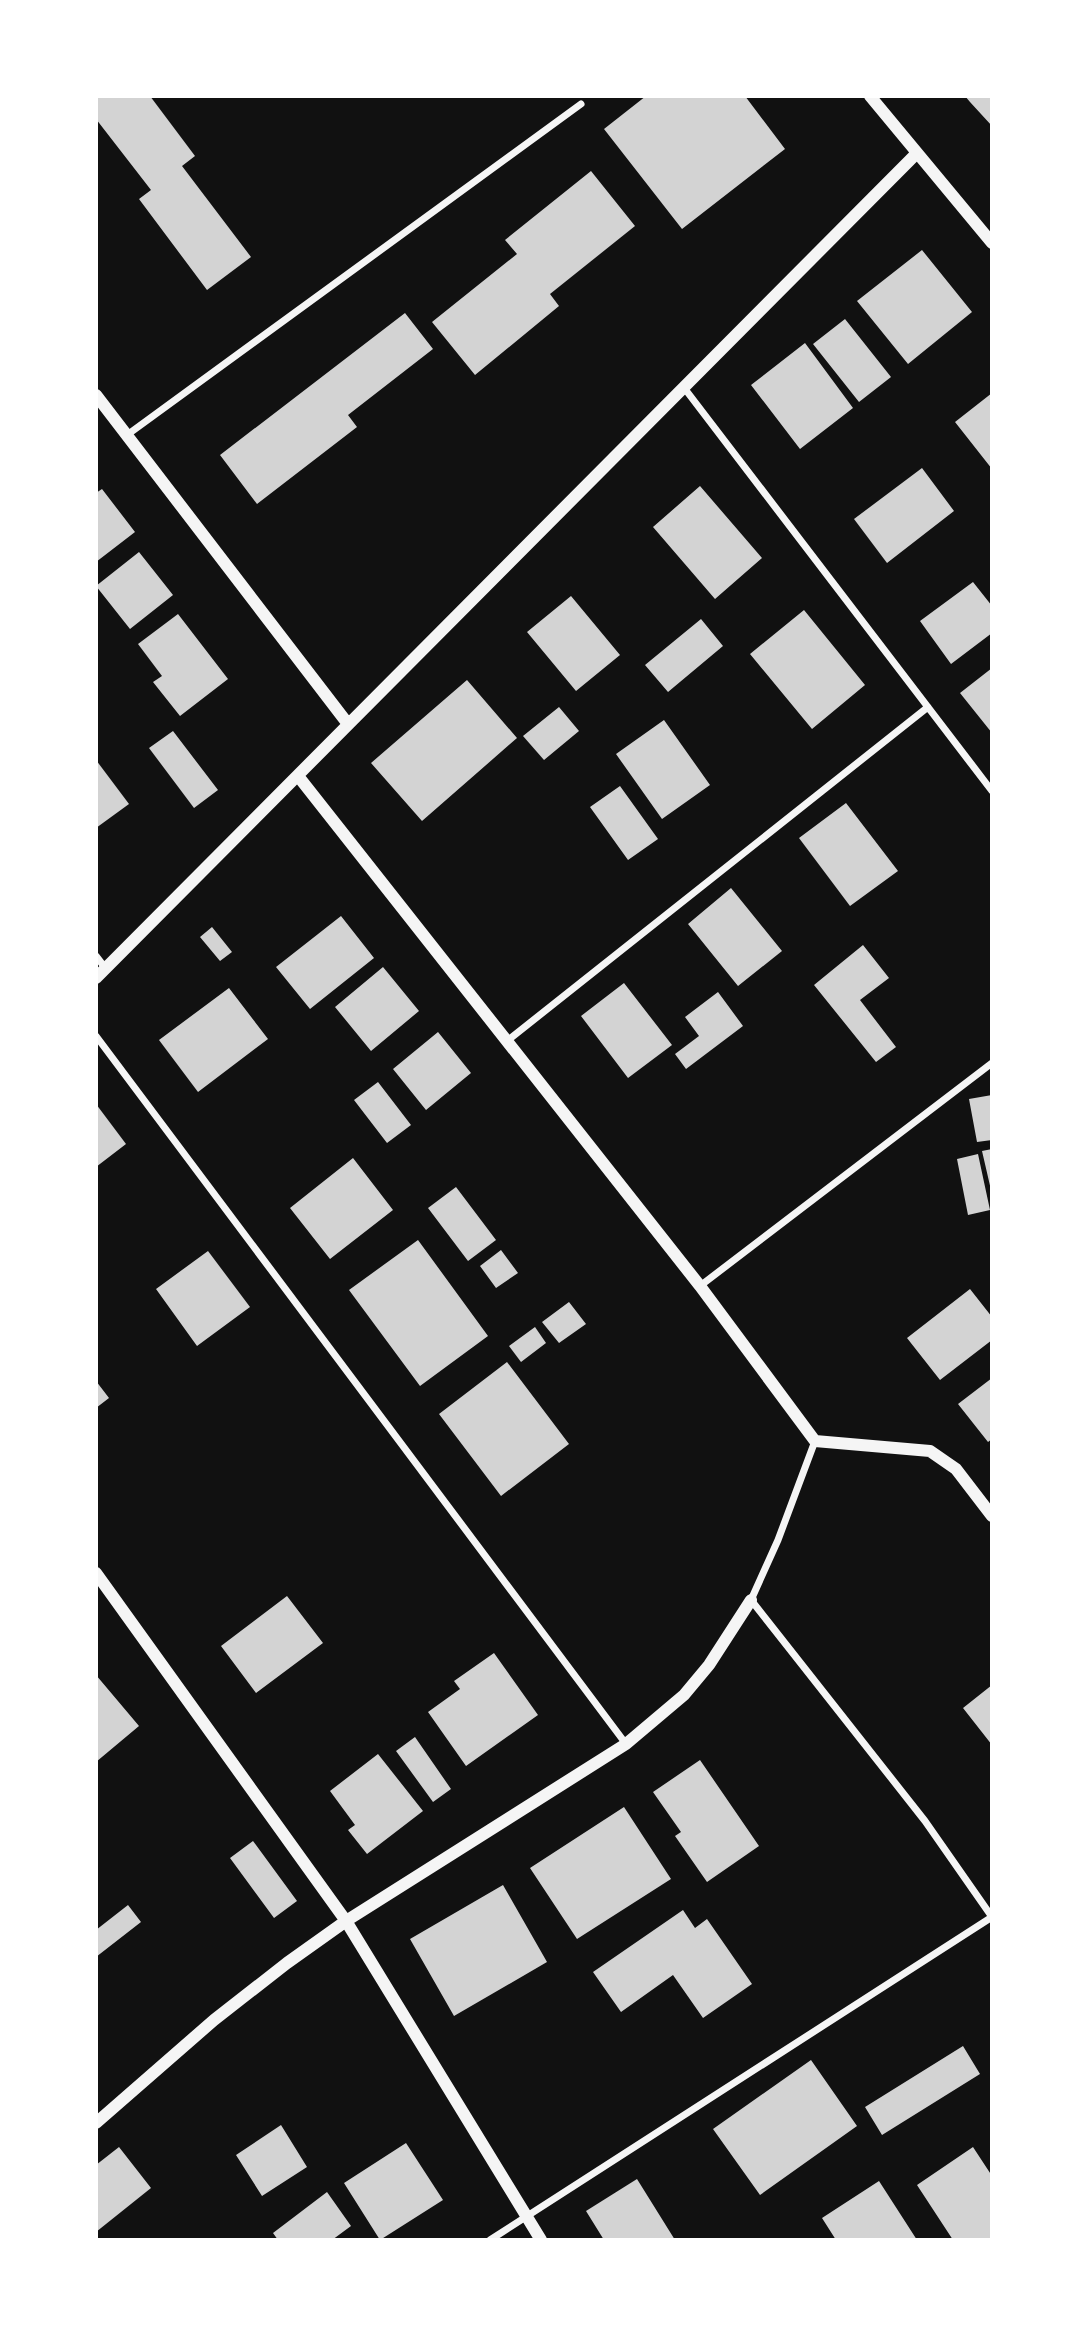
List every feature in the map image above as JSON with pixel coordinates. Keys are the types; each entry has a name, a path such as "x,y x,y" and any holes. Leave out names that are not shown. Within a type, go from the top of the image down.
{"street":[{"path":"870,96 992,243"},
{"path":"127,435 581,104"},
{"path":"96,956 101,974 917,153"},
{"path":"684,388 992,791"},
{"path":"96,395 348,724"},
{"path":"507,1041 928,707"},
{"path":"298,776 700,1286 815,1441 930,1451 956,1469 992,1516"},
{"path":"96,1036 626,1744"},
{"path":"700,1286 992,1063"},
{"path":"96,2123 214,2020 346,1922 626,1744 684,1695 709,1665 751,1600 778,1540 815,1441"},
{"path":"96,1573 346,1922 541,2240"},
{"path":"490,2240 992,1917 925,1821 751,1600"}],"building":[{"path":"96,96 150,96 195,156 182,166 251,257 207,290 139,199 151,190 96,119"},
{"path":"646,96 745,96 785,149 682,229 604,129"},
{"path":"965,96 992,96 992,126 970,102"},
{"path":"591,171 635,226 550,294 559,306 475,375 432,322 517,254 505,240"},
{"path":"922,250 972,312 908,364 857,301"},
{"path":"405,313 433,349 348,415 357,427 257,504 220,455"},
{"path":"845,319 891,377 859,402 813,344"},
{"path":"805,343 853,408 800,449 751,385"},
{"path":"992,393 992,469 955,422"},
{"path":"922,468 954,511 887,563 854,519"},
{"path":"700,486 762,558 715,599 653,527"},
{"path":"102,489 135,532 96,562 96,493"},
{"path":"139,552 173,595 130,629 96,586"},
{"path":"973,582 992,606 992,633 951,664 920,621"},
{"path":"571,596 620,655 576,691 527,632"},
{"path":"804,610 865,685 812,729 750,654"},
{"path":"178,614 228,679 180,716 153,682 162,676 138,644"},
{"path":"701,619 723,646 668,692 645,665"},
{"path":"992,668 992,733 960,693"},
{"path":"467,680 517,738 422,821 371,763"},
{"path":"559,707 579,731 544,760 523,736"},
{"path":"664,720 710,785 662,819 616,754"},
{"path":"173,731 218,790 194,808 149,748"},
{"path":"96,760 129,804 96,828"},
{"path":"620,786 658,839 628,860 590,807"},
{"path":"846,803 898,871 850,906 799,838"},
{"path":"731,888 782,951 738,986 688,924"},
{"path":"341,916 374,958 310,1009 276,967"},
{"path":"212,927 232,952 220,961 200,937"},
{"path":"863,945 889,978 860,1000 896,1047 876,1062 814,985"},
{"path":"383,967 419,1011 371,1051 335,1007"},
{"path":"624,983 672,1045 628,1078 581,1016"},
{"path":"229,988 268,1039 198,1092 159,1040"},
{"path":"718,992 743,1026 686,1069 675,1054 699,1036 685,1017"},
{"path":"438,1032 471,1073 426,1110 393,1069"},
{"path":"378,1082 411,1125 387,1143 354,1100"},
{"path":"992,1095 992,1140 977,1142 969,1099"},
{"path":"96,1104 126,1144 96,1167"},
{"path":"992,1149 992,1190 991,1190 982,1151"},
{"path":"978,1154 990,1210 968,1215 957,1159"},
{"path":"353,1158 393,1210 330,1259 290,1208"},
{"path":"456,1187 496,1240 468,1261 428,1208"},
{"path":"418,1240 488,1336 420,1386 349,1290"},
{"path":"501,1250 518,1273 496,1288 480,1266"},
{"path":"208,1251 250,1307 197,1346 156,1289"},
{"path":"970,1289 992,1317 992,1340 940,1380 907,1338"},
{"path":"569,1302 586,1324 559,1343 542,1322"},
{"path":"535,1327 546,1343 521,1362 509,1346"},
{"path":"507,1362 569,1444 501,1496 439,1414"},
{"path":"992,1378 992,1439 988,1442 958,1404"},
{"path":"96,1381 109,1398 96,1408"},
{"path":"287,1596 323,1643 256,1693 221,1646"},
{"path":"494,1653 538,1715 466,1766 428,1712 460,1689 454,1681"},
{"path":"96,1675 139,1726 96,1762"},
{"path":"992,1685 992,1745 963,1708"},
{"path":"415,1737 451,1789 433,1802 396,1751"},
{"path":"378,1754 423,1811 367,1854 348,1830 355,1825 330,1791"},
{"path":"700,1760 759,1846 707,1882 675,1836 681,1832 653,1792"},
{"path":"624,1807 671,1879 577,1939 530,1868"},
{"path":"253,1841 297,1901 274,1918 230,1858"},
{"path":"503,1885 547,1962 454,2016 410,1939"},
{"path":"128,1905 141,1922 96,1957 96,1930"},
{"path":"683,1910 695,1928 707,1919 752,1984 703,2018 673,1975 621,2012 593,1972"},
{"path":"963,2046 980,2074 882,2135 865,2107"},
{"path":"811,2060 857,2126 760,2195 713,2129"},
{"path":"281,2125 307,2167 262,2196 236,2155"},
{"path":"406,2143 443,2200 380,2240 344,2183"},
{"path":"119,2147 151,2188 96,2232 96,2165"},
{"path":"973,2147 992,2176 992,2239 953,2240 917,2185"},
{"path":"637,2179 675,2240 604,2240 586,2211"},
{"path":"879,2181 917,2240 836,2240 822,2218"},
{"path":"327,2192 351,2226 332,2240 278,2240 273,2233"}]}
